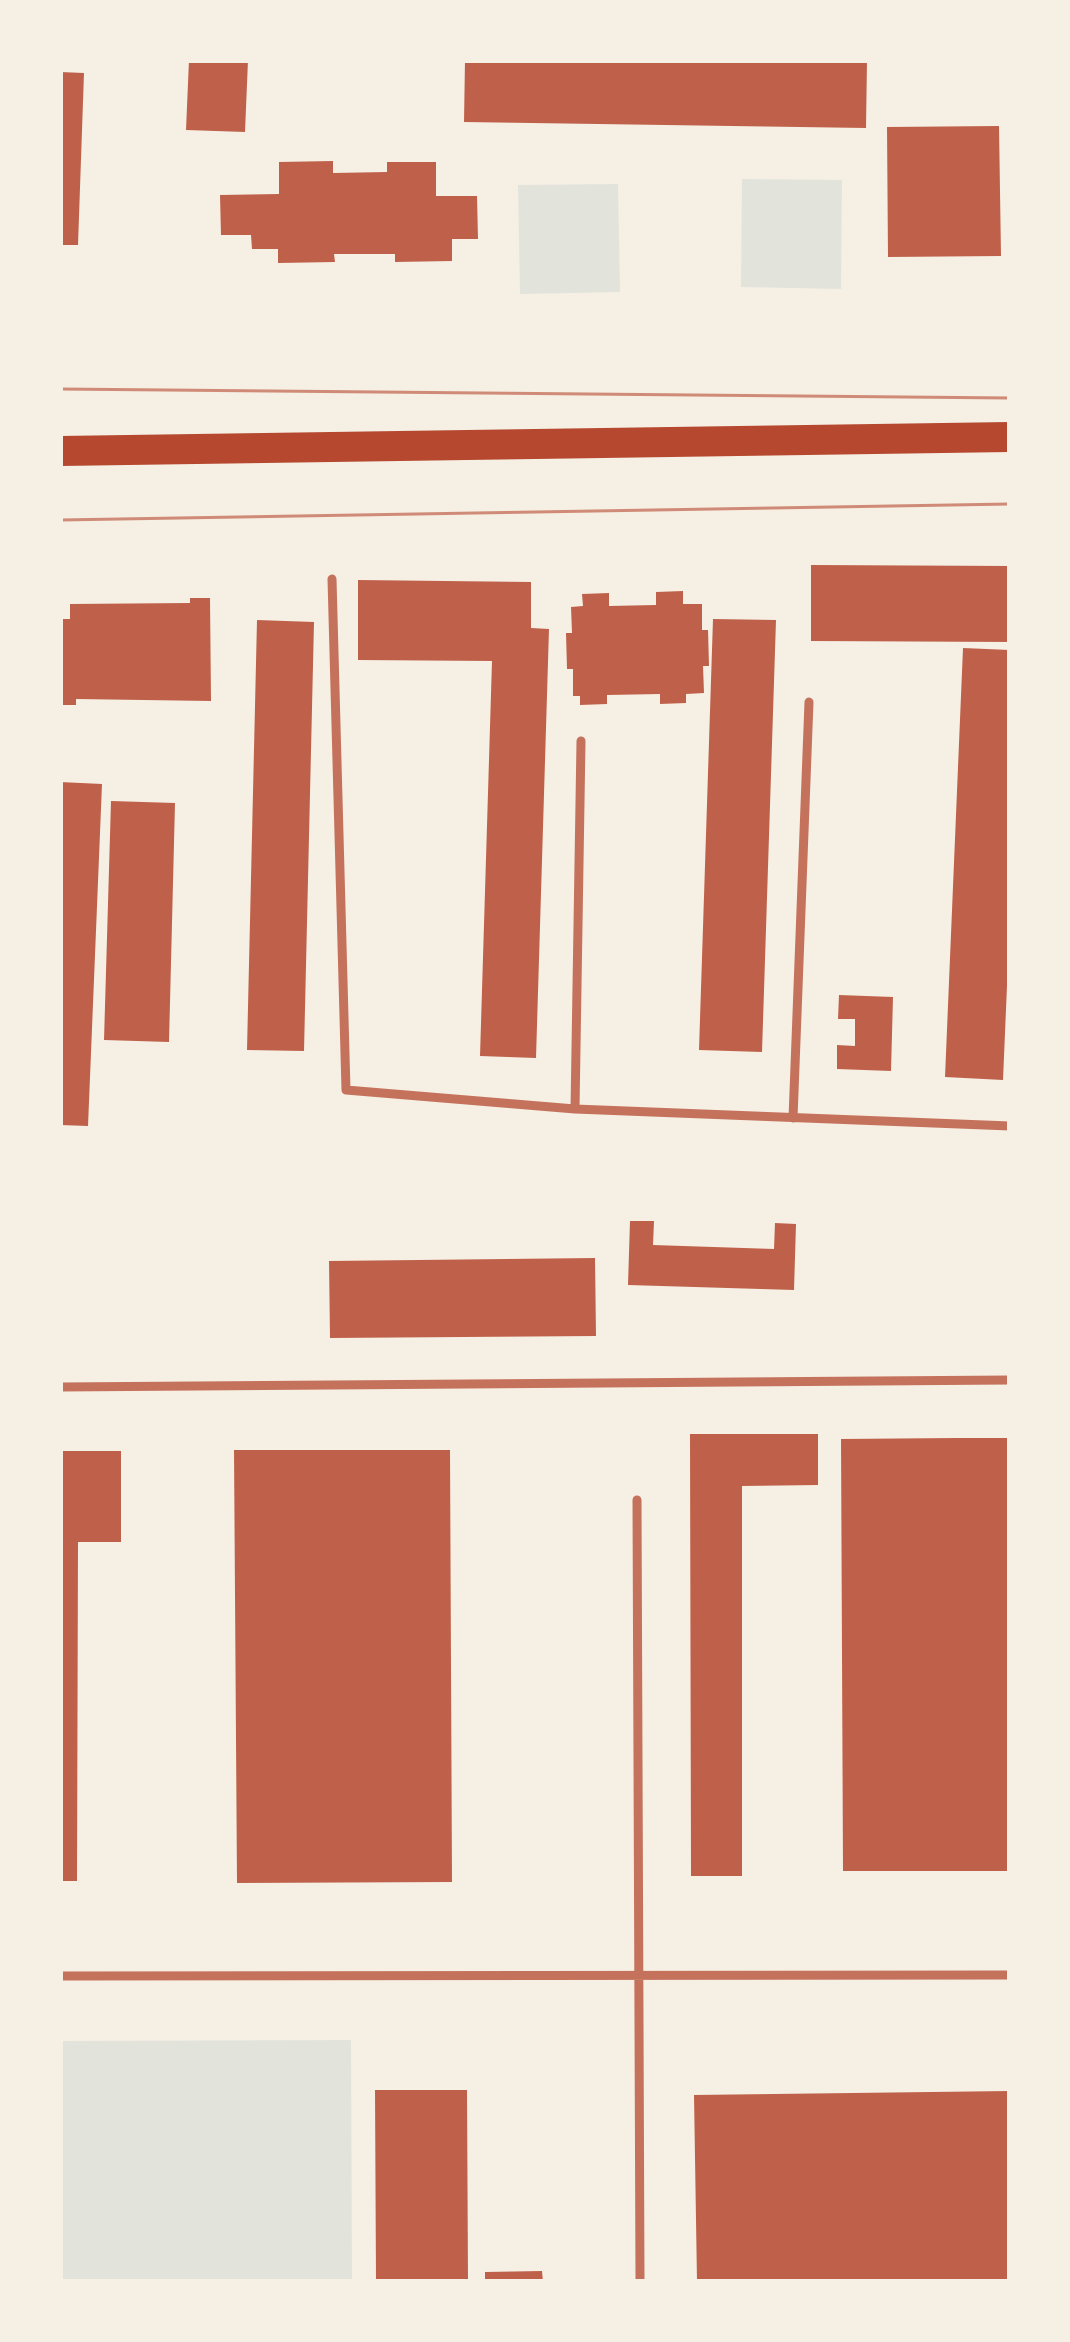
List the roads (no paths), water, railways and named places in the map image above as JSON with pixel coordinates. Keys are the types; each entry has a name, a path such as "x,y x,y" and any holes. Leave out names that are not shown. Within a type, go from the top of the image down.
{"highway":[{"path":"60,451 1010,437"}],"lane":[{"path":"332,579 346,1090 575,1109 1010,1126"},
{"path":"793,1118 809,702"},
{"path":"575,1109 581,741"},
{"path":"60,1387 1010,1380"},
{"path":"637,1500 640,2282"},
{"path":"60,1976 1010,1975"}],"tram line":[{"path":"60,389 1010,398"},
{"path":"60,520 1010,504"}]}
